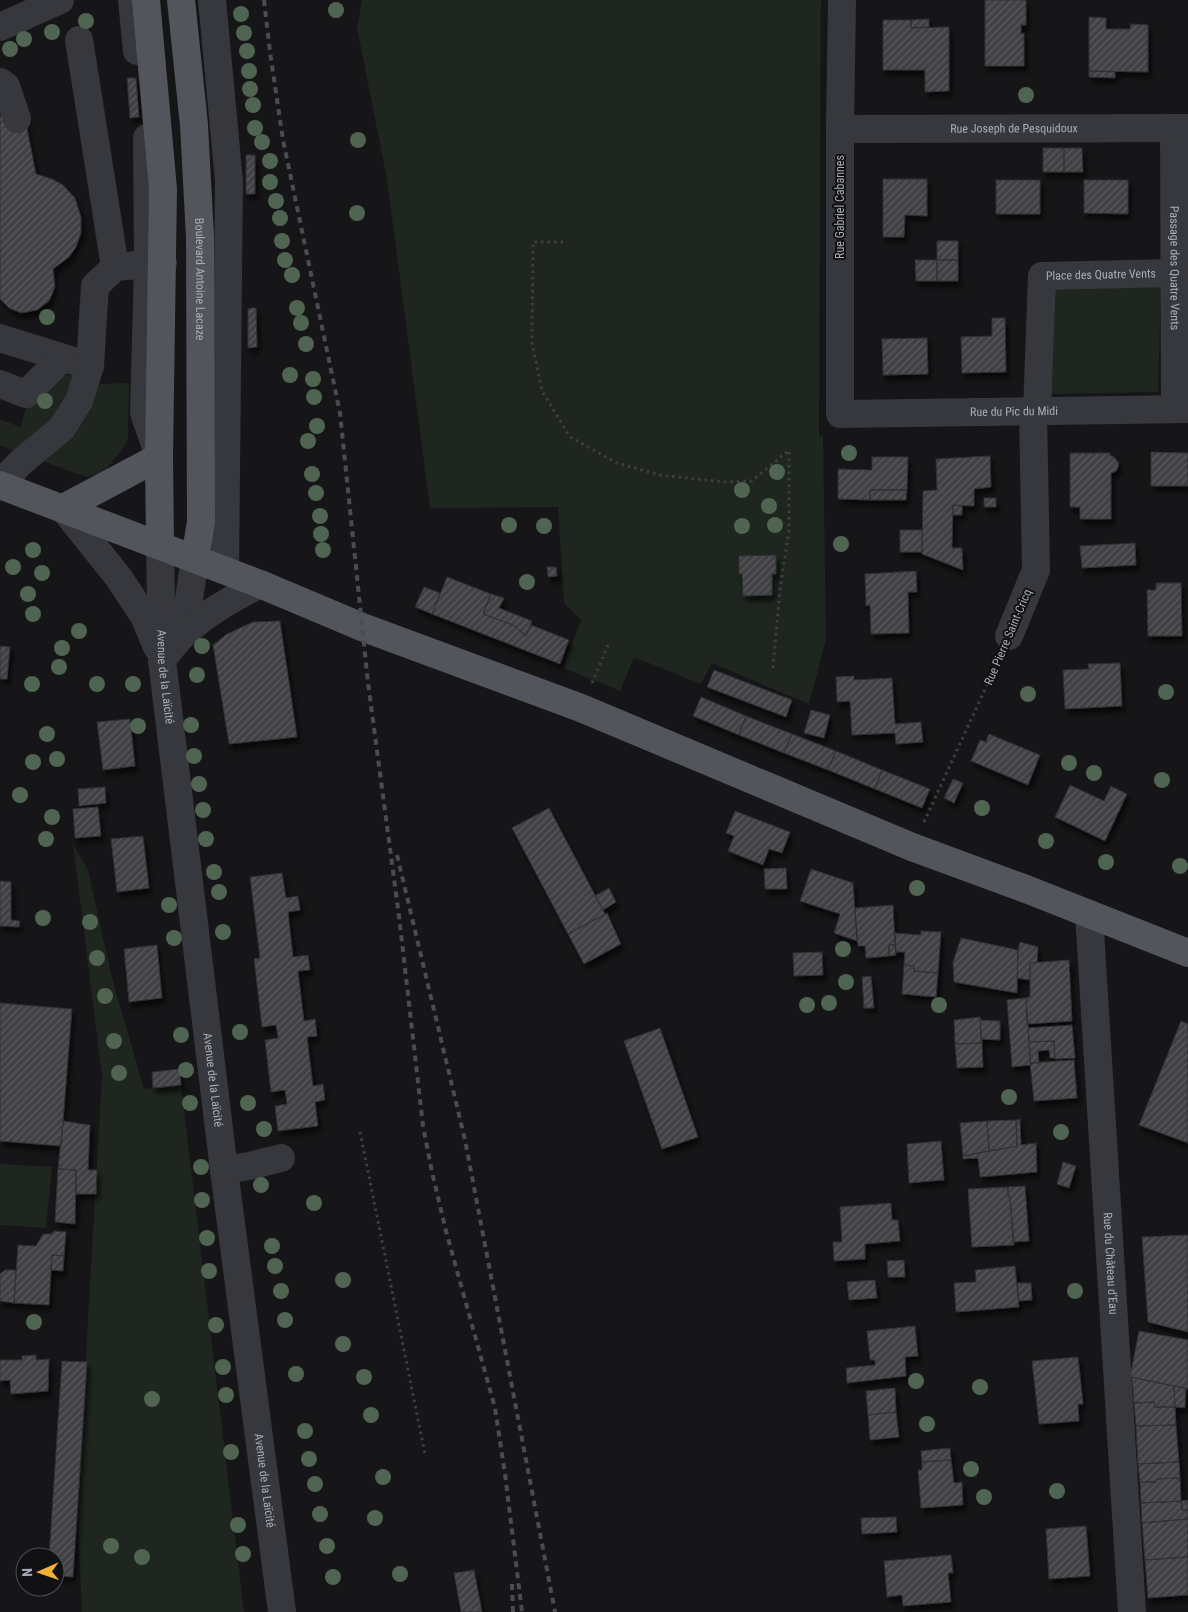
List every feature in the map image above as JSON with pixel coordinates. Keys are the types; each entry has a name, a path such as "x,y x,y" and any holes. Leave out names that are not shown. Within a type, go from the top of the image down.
{"main road":[{"path":"146,0 163,189 155,263 160,545"},
{"name":"Boulevard Antoine Lacaze","path":"182,0 194,125 200,237 201,522 195,558"},
{"path":"63,508 159,457"},
{"path":"0,484 195,558 362,627 581,708 912,847 1188,953"}],"street":[{"path":"0,484 20,463 62,428 79,401 90,366 95,286 115,267 155,263 148,145 132,0"},
{"path":"212,0 229,181 224,570"},
{"name":"Rue Gabriel Cabannes","path":"840,414 842,0"},
{"path":"0,27 67,14 115,267"},
{"path":"0,82 6,86 17,119"},
{"name":"Rue Joseph de Pesquidoux","path":"840,129 1181,128"},
{"name":"Passage des Quatre Vents","path":"1181,128 1174,273 1182,409"},
{"name":"Place des Quatre Vents","path":"1035,412 1042,276 1174,273"},
{"path":"0,338 90,366"},
{"path":"0,384 26,394 62,358"},
{"name":"Rue du Pic du Midi","path":"840,414 1182,409"},
{"name":"Rue Pierre Saint-Cricq","path":"1009,636 1036,570 1035,412"},
{"path":"63,508 119,578 144,616 162,660 184,634 216,608 260,584"},
{"name":"Avenue de la Laïcité","path":"160,545 162,660 224,1170 282,1612"},
{"path":"184,634 195,558"},
{"name":"Rue du Château d'Eau","path":"1088,914 1132,1612"},
{"path":"224,1170 281,1158"}],"path":[{"path":"563,242 533,242 532,343 542,392 570,437 617,463 660,475 724,482 752,481 789,450 789,531 780,589 773,668"},
{"name":"Rue Pierre Saint-Cricq","path":"912,847 1009,636"},
{"path":"581,708 608,644"},
{"path":"360,1132 425,1454"}],"shaded area":[{"path":"362,0 821,0 819,435 823,436 826,640 809,704 712,663 701,684 634,657 620,691 563,668 581,620 564,603 558,507 430,508 387,179 357,28"},
{"path":"1161,287 1158,392 1051,394 1055,288"},
{"path":"61,375 72,375 74,387 57,416 17,452 0,445 0,419 20,427 27,406"},
{"path":"129,383 128,439 119,454 104,471 86,477 37,459 76,425 100,384"},
{"path":"73,844 88,870 112,978 144,1089 181,1085 244,1612 82,1612 77,1510 102,1076"},
{"path":"0,1164 52,1167 46,1228 0,1225"}],"building":[{"path":"985,0 1026,0 1026,25 1021,25 1021,34 1024,33 1024,66 985,66"},
{"path":"1089,17 1106,18 1106,29 1130,29 1131,24 1148,25 1148,72 1089,71"},
{"path":"929,19 929,27 911,28 911,20"},
{"path":"883,20 911,20 911,28 949,27 949,91 925,92 925,70 883,70"},
{"path":"1089,71 1115,72 1115,78 1089,77"},
{"path":"127,78 136,78 139,117 130,118"},
{"path":"8,114 25,118 36,174 63,185 75,198 81,217 81,233 76,247 69,257 53,269 55,287 49,301 37,310 21,313 9,308 0,299 0,116"},
{"path":"1043,148 1064,148 1064,172 1043,172"},
{"path":"1064,148 1082,148 1083,172 1064,172"},
{"path":"246,155 255,155 255,194 246,194"},
{"path":"883,179 927,179 927,216 905,215 904,237 883,237"},
{"path":"996,180 1040,180 1040,214 996,214"},
{"path":"1084,180 1128,180 1128,214 1084,213"},
{"path":"937,241 958,241 958,260 937,260"},
{"path":"915,260 937,260 937,281 916,281"},
{"path":"937,260 958,260 958,281 937,281"},
{"path":"256,308 257,347 248,348 248,309"},
{"path":"992,318 1005,318 1006,372 962,373 961,337 992,336"},
{"path":"927,338 928,374 883,375 882,339"},
{"path":"1151,452 1188,453 1188,486 1151,486"},
{"path":"1070,453 1110,453 1110,456 1113,456 1119,463 1117,470 1111,473 1111,519 1080,519 1080,507 1070,507"},
{"path":"990,456 991,487 974,489 974,506 953,505 952,548 962,548 963,570 922,554 923,491 937,490 936,459"},
{"path":"872,457 908,457 907,490 870,490 870,500 838,499 838,469 872,470"},
{"path":"870,490 907,490 906,500 870,500"},
{"path":"984,498 996,498 996,507 984,507"},
{"path":"953,505 962,506 962,515 952,515"},
{"path":"900,530 922,530 922,552 900,552"},
{"path":"1135,543 1136,565 1082,568 1080,546"},
{"path":"776,555 776,574 772,574 772,595 743,596 742,574 739,574 739,556"},
{"path":"547,567 556,567 557,576 548,577"},
{"path":"916,571 917,592 908,592 909,633 871,634 870,605 866,606 865,574"},
{"path":"447,577 491,594 483,614 513,625 526,636 531,625 569,640 560,664 432,614"},
{"path":"1156,583 1181,583 1182,636 1148,636 1147,590 1156,590"},
{"path":"424,587 440,593 432,614 415,607"},
{"path":"491,594 504,598 499,608 532,621 526,636 513,625 483,614"},
{"path":"280,621 297,737 229,744 213,645 227,634 253,622"},
{"path":"0,646 10,647 7,679 0,679"},
{"path":"1120,663 1122,706 1065,709 1063,670 1089,669 1088,664"},
{"path":"714,670 792,700 786,717 707,687"},
{"path":"854,676 854,680 892,678 895,724 921,722 923,742 896,744 895,733 852,735 850,701 837,702 836,677"},
{"path":"701,697 746,716 739,735 693,716"},
{"path":"811,710 830,715 824,738 804,733"},
{"path":"746,716 792,734 784,753 739,735"},
{"path":"130,719 135,766 103,770 97,722"},
{"path":"792,734 836,751 828,770 784,753"},
{"path":"989,734 1040,755 1028,785 971,761 980,740 986,742"},
{"path":"836,751 882,770 875,789 828,770"},
{"path":"882,770 930,789 922,808 875,789"},
{"path":"953,779 963,783 954,803 944,798"},
{"path":"1070,785 1104,801 1111,786 1127,794 1105,841 1055,817"},
{"path":"105,787 106,803 79,806 78,789"},
{"path":"98,807 101,836 75,838 73,809"},
{"path":"549,808 605,914 568,934 512,828"},
{"path":"735,811 790,832 782,853 769,849 763,865 728,851 734,836 726,833"},
{"path":"143,836 149,888 117,892 111,839"},
{"path":"786,868 787,889 765,889 764,869"},
{"path":"811,869 853,883 857,941 834,933 840,914 800,901"},
{"path":"282,873 286,898 298,896 300,910 288,912 293,957 308,955 310,970 298,971 304,1021 315,1019 317,1036 307,1037 313,1086 323,1084 325,1100 315,1102 318,1126 278,1131 275,1106 287,1104 285,1090 271,1092 265,1040 278,1038 276,1025 262,1027 254,959 260,958 250,877"},
{"path":"0,881 11,882 11,920 20,921 19,927 0,926"},
{"path":"609,888 616,902 603,910 595,896"},
{"path":"893,905 895,945 889,945 889,956 866,958 865,946 858,946 855,908"},
{"path":"607,913 621,944 584,964 568,934"},
{"path":"921,931 941,932 938,973 914,971 914,966 904,965 905,952 896,952 895,933 921,935"},
{"path":"961,938 1018,950 1017,993 954,982 953,962"},
{"path":"1020,942 1038,947 1037,962 1030,963 1030,980 1017,978"},
{"path":"157,945 162,998 129,1002 124,949"},
{"path":"889,945 895,945 896,955 889,956"},
{"path":"822,952 823,975 794,976 793,953"},
{"path":"1069,960 1072,1021 1027,1024 1026,998 1030,997 1030,963"},
{"path":"904,965 914,966 914,971 938,973 936,997 902,994"},
{"path":"871,976 874,1008 864,1008 862,977"},
{"path":"1026,998 1031,1065 1012,1067 1007,1000"},
{"path":"0,1003 72,1009 61,1146 0,1141"},
{"path":"980,1017 982,1043 955,1044 954,1020"},
{"path":"980,1020 1000,1021 1000,1040 981,1039"},
{"path":"1181,1021 1188,1024 1188,1143 1139,1125"},
{"path":"1072,1025 1075,1058 1055,1059 1054,1041 1029,1042 1028,1028"},
{"path":"660,1028 698,1137 662,1149 624,1041"},
{"path":"1054,1041 1055,1058 1050,1058 1049,1050 1038,1051 1039,1063 1030,1063 1029,1042"},
{"path":"982,1043 983,1067 957,1068 955,1044"},
{"path":"1074,1060 1077,1098 1034,1101 1030,1063"},
{"path":"180,1069 181,1085 153,1088 152,1072"},
{"path":"1020,1119 1021,1145 1036,1143 1037,1172 980,1177 978,1158 963,1159 963,1156 1017,1146 1016,1120"},
{"path":"1016,1120 1017,1146 989,1151 987,1121"},
{"path":"63,1121 90,1125 88,1170 97,1170 96,1194 76,1194 76,1170 58,1169"},
{"path":"987,1121 989,1151 963,1156 960,1123"},
{"path":"941,1141 944,1180 909,1183 907,1144"},
{"path":"1063,1162 1076,1166 1069,1188 1057,1184"},
{"path":"58,1169 76,1170 75,1224 55,1222"},
{"path":"1025,1186 1029,1241 1013,1242 1008,1187"},
{"path":"1008,1187 1014,1245 972,1247 968,1189"},
{"path":"891,1203 892,1220 898,1220 900,1241 865,1244 865,1259 834,1261 833,1242 842,1242 840,1207"},
{"path":"54,1231 66,1232 64,1256 52,1255 49,1305 14,1303 18,1245 36,1246 43,1234 52,1234"},
{"path":"1188,1235 1188,1332 1148,1322 1142,1237"},
{"path":"52,1255 64,1256 63,1271 51,1270"},
{"path":"904,1260 905,1277 888,1277 887,1261"},
{"path":"1015,1266 1019,1307 956,1312 954,1283 976,1282 975,1270"},
{"path":"5,1270 16,1270 14,1303 0,1301 0,1274"},
{"path":"875,1280 877,1298 849,1300 847,1282"},
{"path":"1017,1283 1031,1283 1032,1300 1019,1301"},
{"path":"915,1326 918,1356 905,1357 906,1376 847,1383 846,1368 875,1365 875,1360 870,1360 867,1331"},
{"path":"1139,1331 1188,1340 1188,1389 1130,1377"},
{"path":"36,1355 36,1360 49,1359 48,1391 11,1394 10,1380 0,1381 0,1360 22,1360 22,1356"},
{"path":"1078,1357 1083,1404 1078,1404 1079,1421 1039,1424 1032,1361"},
{"path":"62,1361 87,1362 73,1577 65,1577 65,1547 50,1547"},
{"path":"1132,1377 1174,1386 1175,1407 1155,1407 1154,1402 1134,1403"},
{"path":"1174,1386 1186,1388 1185,1408 1175,1407"},
{"path":"895,1388 896,1412 868,1415 866,1391"},
{"path":"1154,1402 1155,1407 1175,1407 1176,1425 1136,1426 1134,1403"},
{"path":"896,1412 899,1437 870,1440 868,1415"},
{"path":"1176,1425 1179,1462 1138,1464 1136,1426"},
{"path":"950,1448 951,1460 922,1462 921,1451"},
{"path":"951,1460 954,1483 962,1482 963,1505 921,1508 918,1470 922,1470 922,1462"},
{"path":"1179,1462 1180,1478 1157,1479 1156,1482 1140,1482 1138,1464"},
{"path":"1180,1478 1181,1501 1141,1503 1140,1482 1156,1482 1157,1479"},
{"path":"1188,1500 1188,1510 1182,1510 1181,1501"},
{"path":"1181,1501 1182,1510 1188,1510 1188,1519 1142,1523 1141,1503"},
{"path":"896,1517 897,1532 862,1534 861,1518"},
{"path":"1188,1519 1188,1557 1145,1560 1142,1523"},
{"path":"1086,1526 1090,1576 1049,1579 1046,1529"},
{"path":"951,1555 953,1573 948,1573 951,1602 903,1606 902,1595 887,1597 884,1561"},
{"path":"1188,1557 1188,1595 1148,1598 1145,1560"},
{"path":"474,1570 482,1612 461,1612 454,1573"}],"railway":[{"path":"264,0 283,140 340,413 368,683 399,916 423,1126 446,1231 495,1408 522,1612"},
{"path":"397,855 465,1140 555,1612"},
{"path":"512,1584 513,1612"}]}
